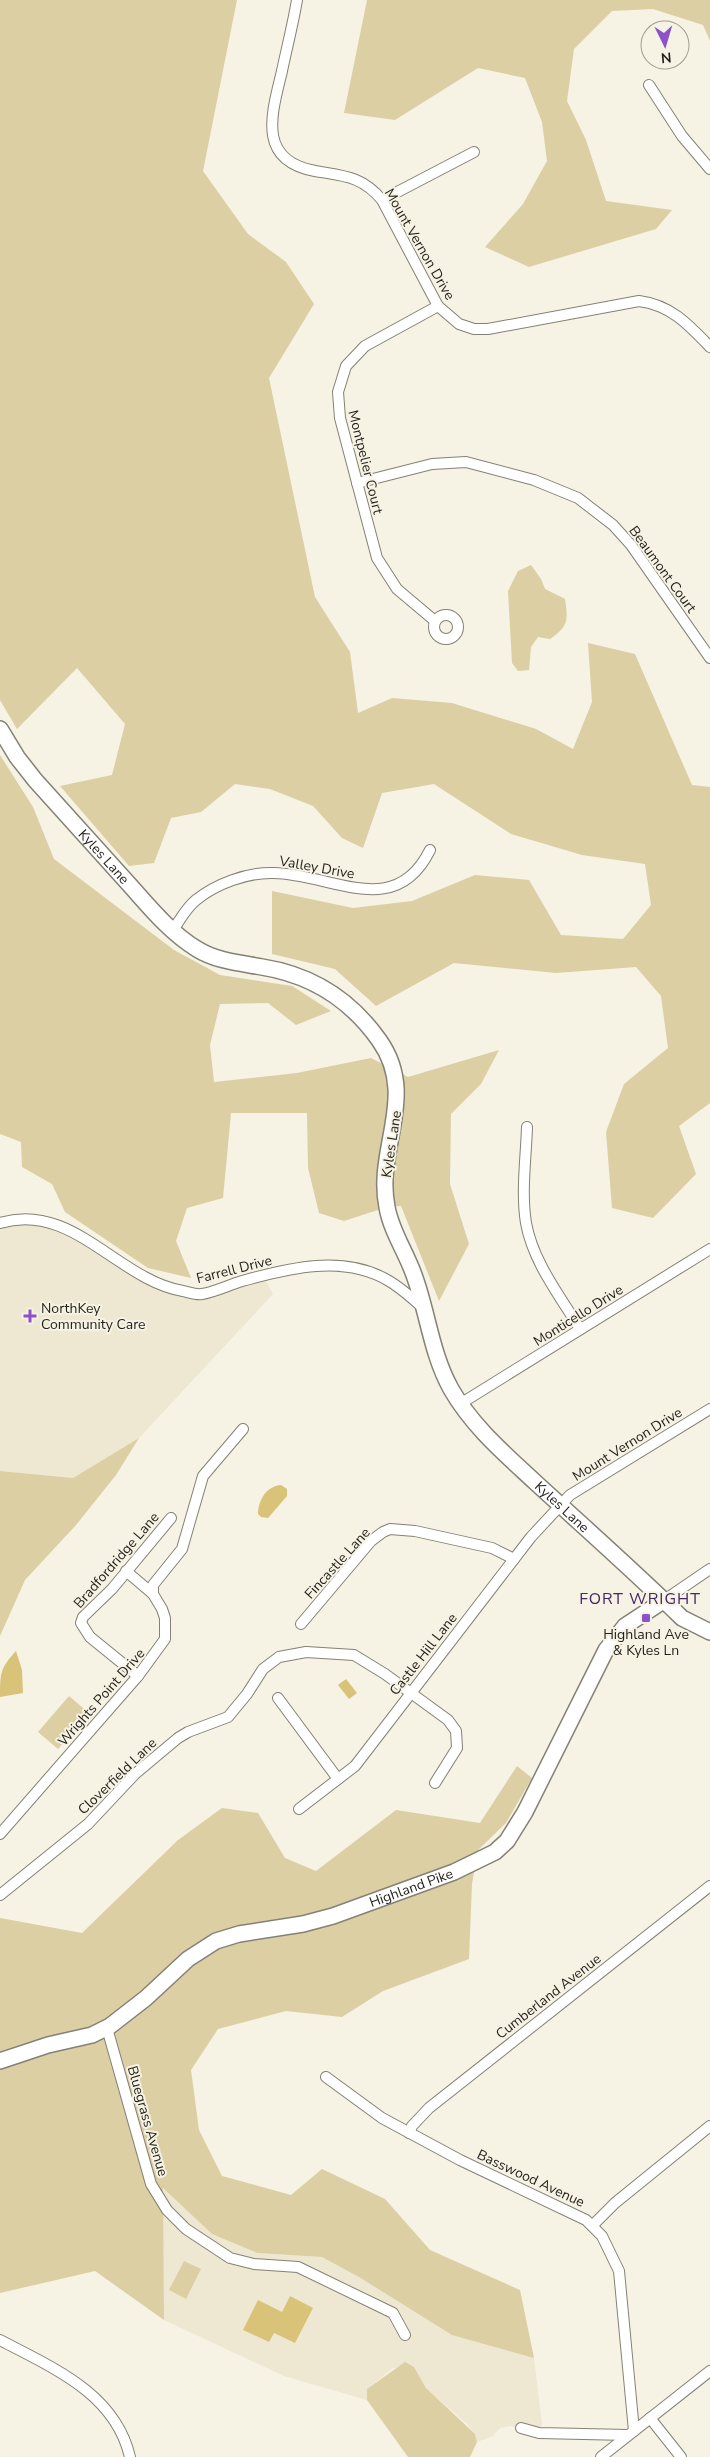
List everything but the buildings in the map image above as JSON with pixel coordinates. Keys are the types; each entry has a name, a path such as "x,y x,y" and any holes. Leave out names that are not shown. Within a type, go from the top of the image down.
{"main road":[{"name":"Kyles Lane","path":"0,729 17,757 35,780 173,930 207,954 230,962 295,974 324,987 364,1020 381,1042 395,1075 398,1099 386,1170 387,1207 416,1278 422,1307 444,1374 460,1404 492,1440 663,1601 687,1621 710,1632"},
{"name":"Highland Pike","path":"0,2061 48,2045 92,2035 107,2028 146,1998 188,1959 216,1941 333,1916 454,1872 494,1852 507,1841 525,1812 606,1650 625,1626 663,1601"}],"street":[{"name":"Mount Vernon Drive","path":"297,0 270,119 275,143 282,154 297,166 360,180 372,188 382,200 438,306 458,324 474,329 488,330 632,302 650,303 662,306 677,315 710,347"},
{"path":"649,85 682,136 710,170"},
{"path":"382,200 474,152"},
{"name":"Montpelier Court","path":"435,621 406,599 382,568 371,538 357,483 338,405 338,392 346,366 365,346 438,306"},
{"name":"Beaumont Court","path":"357,483 432,464 466,462 534,480 578,498 614,525 631,545 710,658"},
{"name":"Valley Drive","path":"173,930 196,901 222,885 240,878 274,873 380,890 402,884 410,878 422,865 430,850"},
{"path":"527,1127 524,1203 530,1240 547,1277 580,1329"},
{"name":"Farrell Drive","path":"0,1223 25,1219 58,1225 78,1235 149,1280 167,1289 201,1294 296,1268 333,1265 357,1269 388,1280 422,1307"},
{"name":"Monticello Drive","path":"460,1404 710,1249"},
{"name":"Mount Vernon Drive","path":"560,1505 570,1495 710,1409"},
{"path":"153,1594 153,1585 182,1549 203,1476 243,1429"},
{"name":"Castle Hill Lane","path":"298,1809 355,1766 410,1692 560,1505"},
{"name":"Bradfordridge Lane","path":"138,1676 90,1637 84,1630 81,1621 172,1518"},
{"name":"Fincastle Lane","path":"301,1624 372,1541 390,1529 415,1531 492,1548 514,1560"},
{"name":"Highland Pike","path":"663,1601 710,1569"},
{"name":"Wrights Point Drive","path":"0,1833 138,1676 165,1639 165,1618 153,1594 126,1571"},
{"name":"Cloverfield Lane","path":"0,1895 88,1824 135,1774 178,1738 188,1732 228,1717 247,1694 263,1669 278,1657 306,1652 354,1656 385,1674 448,1720 456,1731 457,1748 435,1783"},
{"path":"278,1698 338,1779"},
{"name":"Cumberland Avenue","path":"409,2133 412,2126 429,2108 710,1886"},
{"name":"Bluegrass Avenue","path":"107,2028 151,2184 167,2210 186,2229 230,2258 254,2264 298,2267 393,2313 406,2335"},
{"name":"Basswood Avenue","path":"326,2077 382,2118 409,2133 593,2225 609,2246 619,2272 631,2433"},
{"path":"593,2225 615,2203 710,2126"},
{"path":"0,2340 54,2369 96,2396 115,2420 126,2440 130,2457"},
{"path":"601,2457 710,2370"},
{"path":"650,2418 681,2457"},
{"path":"521,2428 539,2433 631,2433"}],"shaded area":[{"path":"0,0 237,0 203,171 248,234 286,262 314,304 269,378 315,597 350,652 358,713 392,698 452,703 536,729 573,749 592,702 588,643 635,654 692,785 710,787 710,1103 679,1126 696,1174 653,1218 612,1208 606,1132 624,1084 668,1048 661,996 636,967 556,973 454,963 376,1006 335,969 272,954 272,891 353,908 412,901 475,875 529,880 561,935 623,939 651,905 645,864 582,855 511,834 434,784 382,793 363,848 342,838 313,806 270,789 235,784 201,812 171,818 154,863 129,866 60,786 112,775 125,724 77,668 17,729 0,700"},
{"path":"367,0 710,0 710,41 703,25 690,20 653,9 612,11 574,49 567,101 586,140 606,201 672,210 656,229 529,267 485,247 523,204 547,161 542,122 525,78 478,68 395,120 344,113"},
{"path":"531,565 541,579 545,589 565,599 567,617 561,630 550,639 538,637 531,647 529,670 518,671 512,663 508,591 518,571"},
{"path":"0,755 33,807 54,859 174,950 220,975 292,986 331,1011 296,1025 268,1003 220,1004 210,1045 214,1082 297,1073 371,1058 408,1077 499,1050 481,1084 451,1114 450,1184 469,1244 439,1301 401,1206 387,1207 344,1221 319,1213 308,1168 307,1113 231,1113 223,1198 187,1208 176,1241 191,1278 148,1268 65,1212 52,1184 22,1167 21,1142 0,1134"},
{"path":"51,1222 149,1280 201,1294 263,1275 273,1294 139,1438 73,1478 0,1471 0,1223"},
{"path":"139,1438 116,1475 76,1525 25,1580 0,1636 0,1471 73,1478"},
{"path":"281,1485 287,1489 287,1496 268,1518 261,1517 258,1514 258,1509 261,1499 271,1488"},
{"path":"16,1651 22,1670 23,1693 0,1697 2,1672"},
{"path":"346,1679 357,1693 349,1699 338,1685"},
{"path":"69,1696 89,1713 58,1749 38,1732"},
{"path":"517,1766 532,1778 506,1823 478,1850 472,1884 469,1959 383,1991 342,2017 286,2011 218,2029 191,2070 199,2130 222,2176 291,2195 322,2169 385,2199 430,2250 520,2290 534,2358 452,2335 359,2277 322,2257 257,2253 212,2234 163,2188 164,2320 95,2271 0,2293 0,1918 82,1933 178,1840 222,1808 258,1813 285,1858 316,1871 396,1810 480,1823"},
{"path":"162,2187 212,2234 257,2253 322,2257 499,2347 534,2358 542,2424 539,2433 510,2426 500,2428 493,2436 477,2442 475,2434 467,2424 426,2388 414,2367 393,2368 367,2389 367,2400 284,2376 164,2320"},
{"path":"184,2261 201,2269 186,2299 169,2290"},
{"path":"290,2296 313,2308 295,2343 274,2333 269,2342 243,2330 258,2300 282,2312"},
{"path":"405,2362 414,2367 426,2388 475,2434 477,2442 470,2457 408,2457 367,2400 367,2389"}],"place":[{"name":"NorthKey Community Care","path":"30,1316"},
{"name":"Highland Ave & Kyles Ln","path":"646,1618"}],"district":[{"name":"FORT WRIGHT","path":"640,1598"}]}
